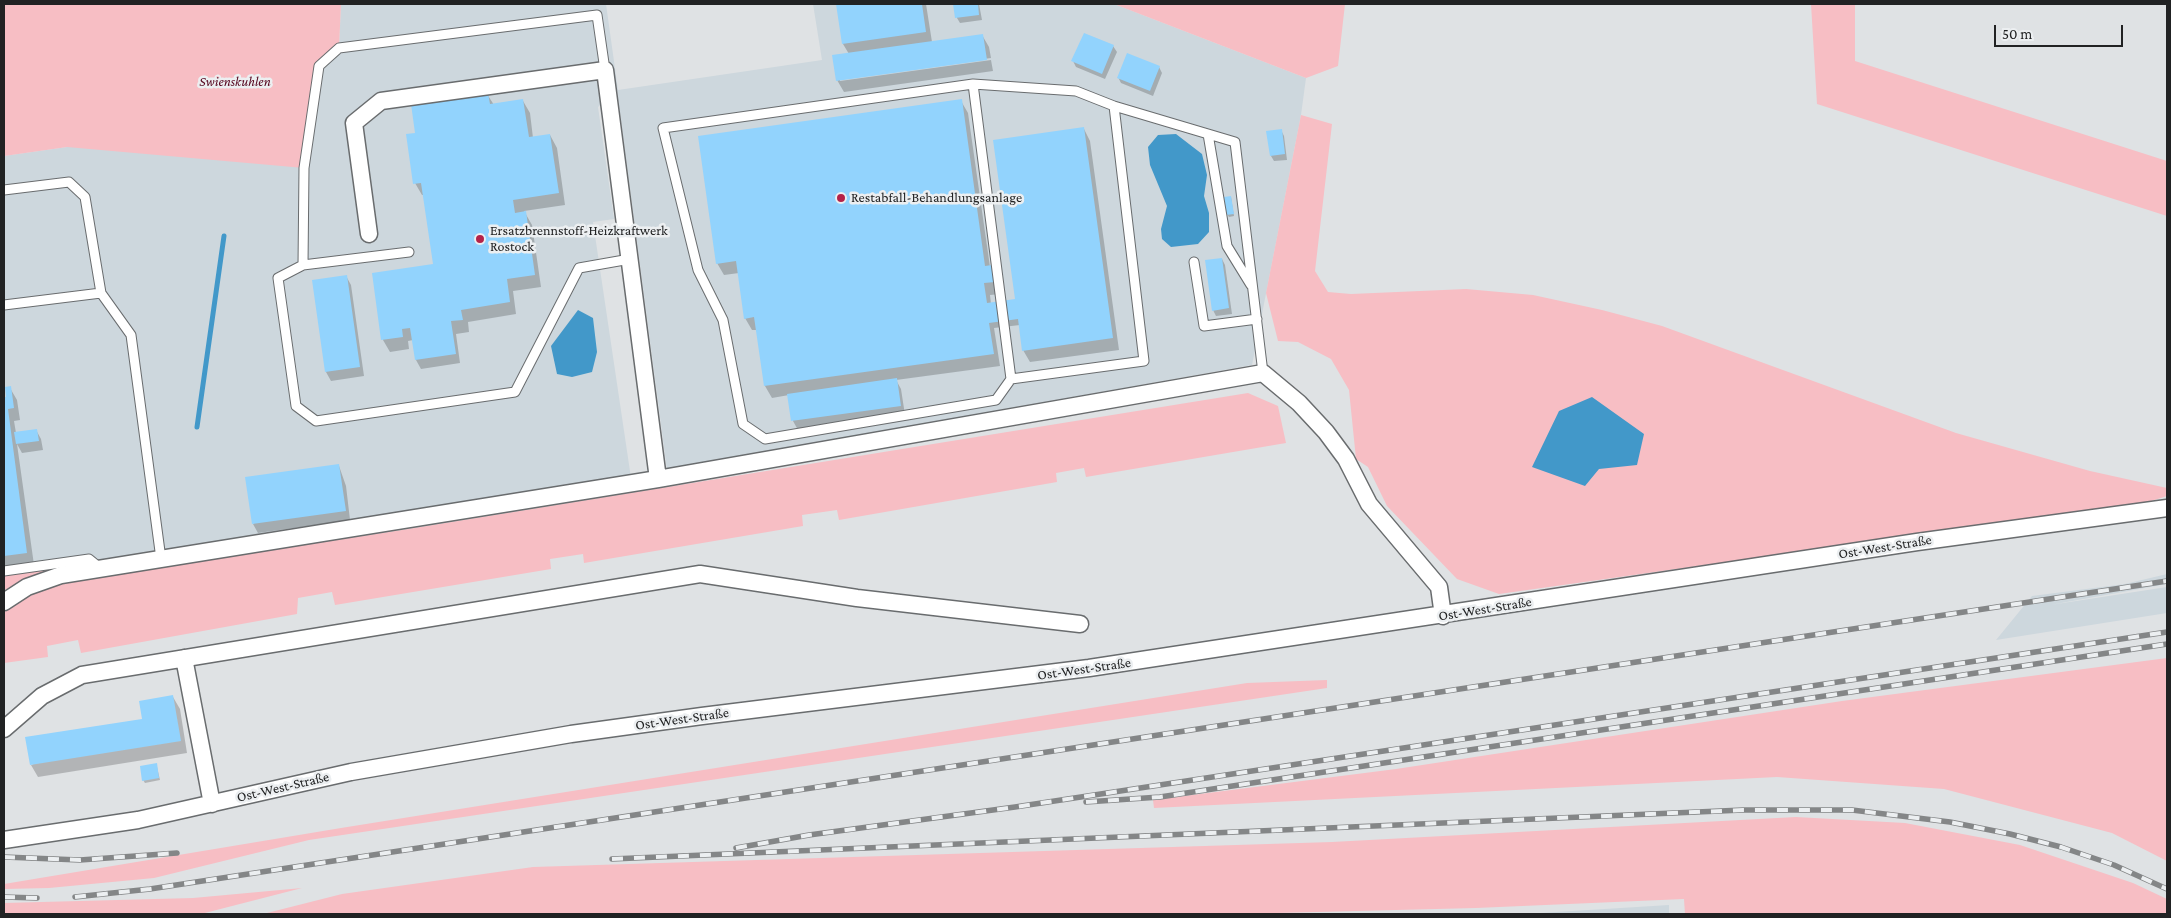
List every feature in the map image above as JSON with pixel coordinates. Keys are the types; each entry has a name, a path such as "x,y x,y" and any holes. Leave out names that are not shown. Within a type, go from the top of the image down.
{"street":[{"path":"369,234 354,122 381,101 605,70 658,479"},
{"path":"4,602 27,587 62,574 658,479 1263,373 1298,403 1326,432 1346,459 1369,504 1439,587 1444,616"},
{"name":"Ost-West-Straße","path":"4,840 138,820 342,773 571,734 1089,668 1444,616 1917,542 2167,508"},
{"path":"4,729 42,696 82,675 700,574 857,598 1080,624"},
{"path":"184,658 212,804"}],"lane":[{"path":"304,265 304,168 319,66 339,48 597,15 605,70"},
{"path":"973,84 1011,380 996,400 765,439 743,424 723,320 698,270 663,128 973,84 1076,91 1114,106 1235,142 1263,373"},
{"path":"1011,380 1144,361 1114,106"},
{"path":"1208,134 1227,246 1253,287"},
{"path":"4,190 69,182 85,196 101,293 131,334 161,559"},
{"path":"409,252 304,265 278,278 296,406 316,421 515,392 579,268 630,259"},
{"path":"1194,262 1204,326 1257,319"},
{"path":"4,305 101,293"},
{"path":"4,571 89,559 100,568"}],"shaded area":[{"path":"341,4 606,4 618,90 822,60 813,4 1114,4 1306,78 1301,115 1252,365 667,470 617,90 598,107 614,219 593,222 631,478 65,567 4,574 4,156 67,147 319,66 339,48"},
{"path":"2167,574 2167,584 2050,605 2167,587 2167,613 1996,640 2032,596 2125,584"},
{"path":"1669,905 1669,914 1524,914"}],"green space":[{"name":"Swienskuhlen","path":"4,4 341,4 339,48 319,66 304,168 67,147 4,156"},
{"path":"1114,4 1345,4 1338,66 1306,78"},
{"path":"1811,4 1855,4 1855,61 2167,161 2167,216 1817,104"},
{"path":"1301,115 1332,124 1315,271 1328,292 1351,294 1466,289 1533,295 1602,310 1662,326 1956,433 2090,471 2167,488 2167,496 2145,503 1499,594 1457,579 1387,506 1368,467 1356,459 1349,390 1331,359 1298,342 1278,341 1266,293"},
{"path":"1248,393 1278,406 1286,443 1086,477 1084,468 1056,473 1057,482 839,520 837,510 802,515 803,526 584,563 583,554 550,559 551,569 335,605 332,592 298,598 297,614 81,653 78,640 47,646 48,657 4,663 4,613 10,605 60,582 402,530"},
{"path":"65,567 4,590 4,574"},
{"path":"2167,658 2167,861 2112,833 1944,789 1777,777 1154,808 1153,800 1396,769 1842,701"},
{"path":"1327,680 1327,688 309,840 154,878 49,888 4,889 4,884 341,828 1247,683"},
{"path":"1796,817 1905,823 2020,845 2133,883 2167,899 2167,914 1685,914 1684,899 1476,908 1237,914 263,914 342,894 533,867 1332,842"},
{"path":"302,888 201,914 4,914 4,903 193,898"}],"water":[{"path":"1176,134 1202,154 1207,175 1204,196 1209,213 1209,232 1198,244 1171,247 1162,239 1161,229 1167,206 1150,165 1148,147 1158,135"},
{"path":"578,310 593,318 597,352 592,372 572,377 557,374 551,346"},
{"path":"1592,397 1644,434 1637,465 1599,469 1585,486 1532,467 1559,411"}],"building":[{"path":"836,4 922,4 926,32 842,44"},
{"path":"953,4 978,4 979,15 955,18"},
{"path":"1084,33 1114,45 1102,74 1071,61"},
{"path":"983,34 987,60 836,81 832,55"},
{"path":"1127,53 1160,66 1150,91 1117,78"},
{"name":"Ersatzbrennstoff-Heizkraftwerk Rostock","path":"488,93 490,104 523,99 529,137 550,134 559,193 513,200 515,213 526,211 535,275 507,279 510,302 461,310 463,320 451,321 456,354 415,360 410,328 402,329 403,337 381,340 372,273 433,264 421,183 413,184 406,134 415,133 411,104"},
{"name":"Restabfall-Behandlungsanlage","path":"962,99 985,266 992,265 995,282 984,283 987,303 1015,299 993,140 1084,127 1113,338 1022,351 1018,319 989,323 994,354 764,386 754,317 744,319 736,261 716,264 698,136"},
{"path":"1282,129 1285,154 1270,156 1266,131"},
{"path":"1231,196 1234,214 1226,215 1224,197"},
{"path":"1222,258 1229,308 1212,311 1205,260"},
{"path":"347,275 360,367 325,372 312,280"},
{"path":"897,378 901,406 791,421 787,394"},
{"path":"11,386 14,408 8,409 27,553 4,556 4,397 6,397 5,387"},
{"path":"37,429 39,441 16,444 14,432"},
{"path":"339,464 346,511 252,524 245,477"},
{"path":"173,695 181,741 30,765 25,737 142,719 139,701"},
{"path":"157,763 159,778 142,781 140,766"}],"waterway":[{"path":"197,427 224,236"}],"railway":[{"path":"75,897 150,889 2167,581"},
{"path":"736,848 809,835 1015,807 2167,632"},
{"path":"1086,802 1160,797 2167,644"},
{"path":"612,859 1743,810 1852,810 1950,822 2010,834 2061,847 2114,865 2167,889"},
{"path":"4,857 80,860 177,853"},
{"path":"4,897 37,898"}],"place":[{"name":"Restabfall-Behandlungsanlage","path":"841,198"},
{"name":"Ersatzbrennstoff-Heizkraftwerk Rostock","path":"480,239"}]}
